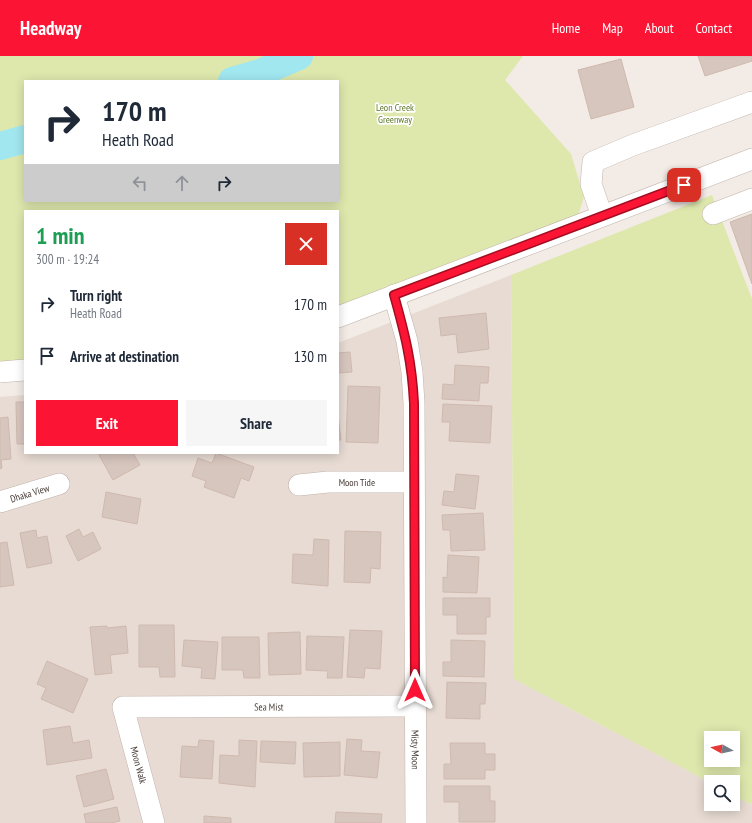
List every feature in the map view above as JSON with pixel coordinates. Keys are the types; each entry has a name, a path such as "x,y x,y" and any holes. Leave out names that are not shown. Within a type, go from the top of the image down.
{"street":[{"path":"602,216 591,184 593,162 633,145 752,102"},
{"path":"339,318 394,295 752,159"},
{"path":"713,214 752,199"},
{"name":"Misty Moon","path":"394,295 407,341 412,372 416,823"},
{"path":"0,372 24,370"},
{"name":"Moon Tide","path":"299,485 328,482 414,482"},
{"name":"Dhaka View","path":"0,502 58,484"},
{"name":"Sea Mist","path":"123,707 415,706"},
{"name":"Moon Walk","path":"123,707 154,823"}],"shaded area":[{"path":"511,275 514,679 704,779 704,811 740,811 740,799 752,805 752,823 0,823 0,397 24,395 24,454 339,454 339,343"}],"green space":[{"name":"Leon Creek Greenway","path":"0,56 523,56 505,80 571,154 584,197 578,216 339,307 339,210 24,210 24,361 0,363"},
{"path":"712,195 752,299 752,805 740,799 740,775 704,775 704,779 514,679 511,275"}],"building":[{"path":"698,56 752,56 752,61 705,76"},
{"path":"621,59 634,107 591,119 578,70"},
{"path":"752,214 752,284 730,222"},
{"path":"486,313 489,349 458,353 456,334 441,336 439,318"},
{"path":"350,352 352,372 339,373 339,353"},
{"path":"455,365 489,367 488,383 480,383 479,401 442,399 443,384 454,385"},
{"path":"348,386 380,387 378,443 346,442"},
{"path":"16,402 24,402 24,444 17,444"},
{"path":"443,404 492,406 490,443 449,441 450,422 442,422"},
{"path":"8,417 11,459 1,460 2,468 0,469 0,418"},
{"path":"339,423 341,440 339,440"},
{"path":"134,454 140,465 113,480 99,455"},
{"path":"216,454 219,454 254,467 249,481 241,478 234,498 204,487 206,481 192,476 198,458 212,463"},
{"path":"456,474 479,476 475,509 442,505 444,491 454,492"},
{"path":"106,492 141,499 137,524 102,517"},
{"path":"483,513 485,550 451,551 450,530 443,530 442,515"},
{"path":"79,529 83,537 93,532 101,549 78,561 66,536"},
{"path":"36,530 37,538 47,536 52,563 27,568 20,533"},
{"path":"345,531 381,532 380,569 371,568 370,583 344,582"},
{"path":"314,539 329,540 328,586 292,583 293,554 313,555"},
{"path":"7,542 14,585 0,587 0,543"},
{"path":"448,555 479,557 477,593 443,592 443,577 447,578"},
{"path":"443,598 490,598 490,617 486,617 486,634 457,634 457,615 443,615"},
{"path":"139,625 174,625 175,677 160,677 159,667 139,667"},
{"path":"107,626 107,628 126,626 128,653 110,655 112,673 95,675 90,627"},
{"path":"350,630 382,631 380,669 365,668 364,678 347,677"},
{"path":"300,632 301,674 269,675 268,633"},
{"path":"307,636 344,637 342,678 327,678 328,671 306,670"},
{"path":"222,637 259,637 260,678 244,678 243,670 222,670"},
{"path":"184,640 218,642 215,679 201,678 202,668 182,666"},
{"path":"451,640 485,641 484,677 443,676 443,662 451,662"},
{"path":"47,661 88,679 73,713 41,699 46,688 37,684"},
{"path":"447,682 486,683 485,704 480,704 480,719 446,718"},
{"path":"70,726 73,743 89,740 92,758 47,765 43,730"},
{"path":"347,739 362,740 361,751 380,752 377,778 344,775"},
{"path":"199,740 214,741 212,779 180,777 182,746 198,747"},
{"path":"239,740 257,741 255,787 219,783 220,755 239,756"},
{"path":"261,741 296,742 295,764 260,762"},
{"path":"340,742 340,776 304,777 303,743"},
{"path":"450,743 485,743 485,754 495,754 495,770 485,770 485,779 444,779 444,764 451,764"},
{"path":"106,769 114,799 84,807 76,776"},
{"path":"444,786 490,786 490,801 495,801 495,822 459,822 459,802 444,802"},
{"path":"117,807 120,821 111,823 86,823 84,814"},
{"path":"336,812 382,814 381,823 335,823"},
{"path":"204,816 231,818 231,823 204,823"}],"waterway":[{"path":"236,80 260,73 299,56"},
{"path":"0,146 24,139"}],"route":[{"path":"415,690 414,403 412,372 407,341 394,295 684,185"}]}
